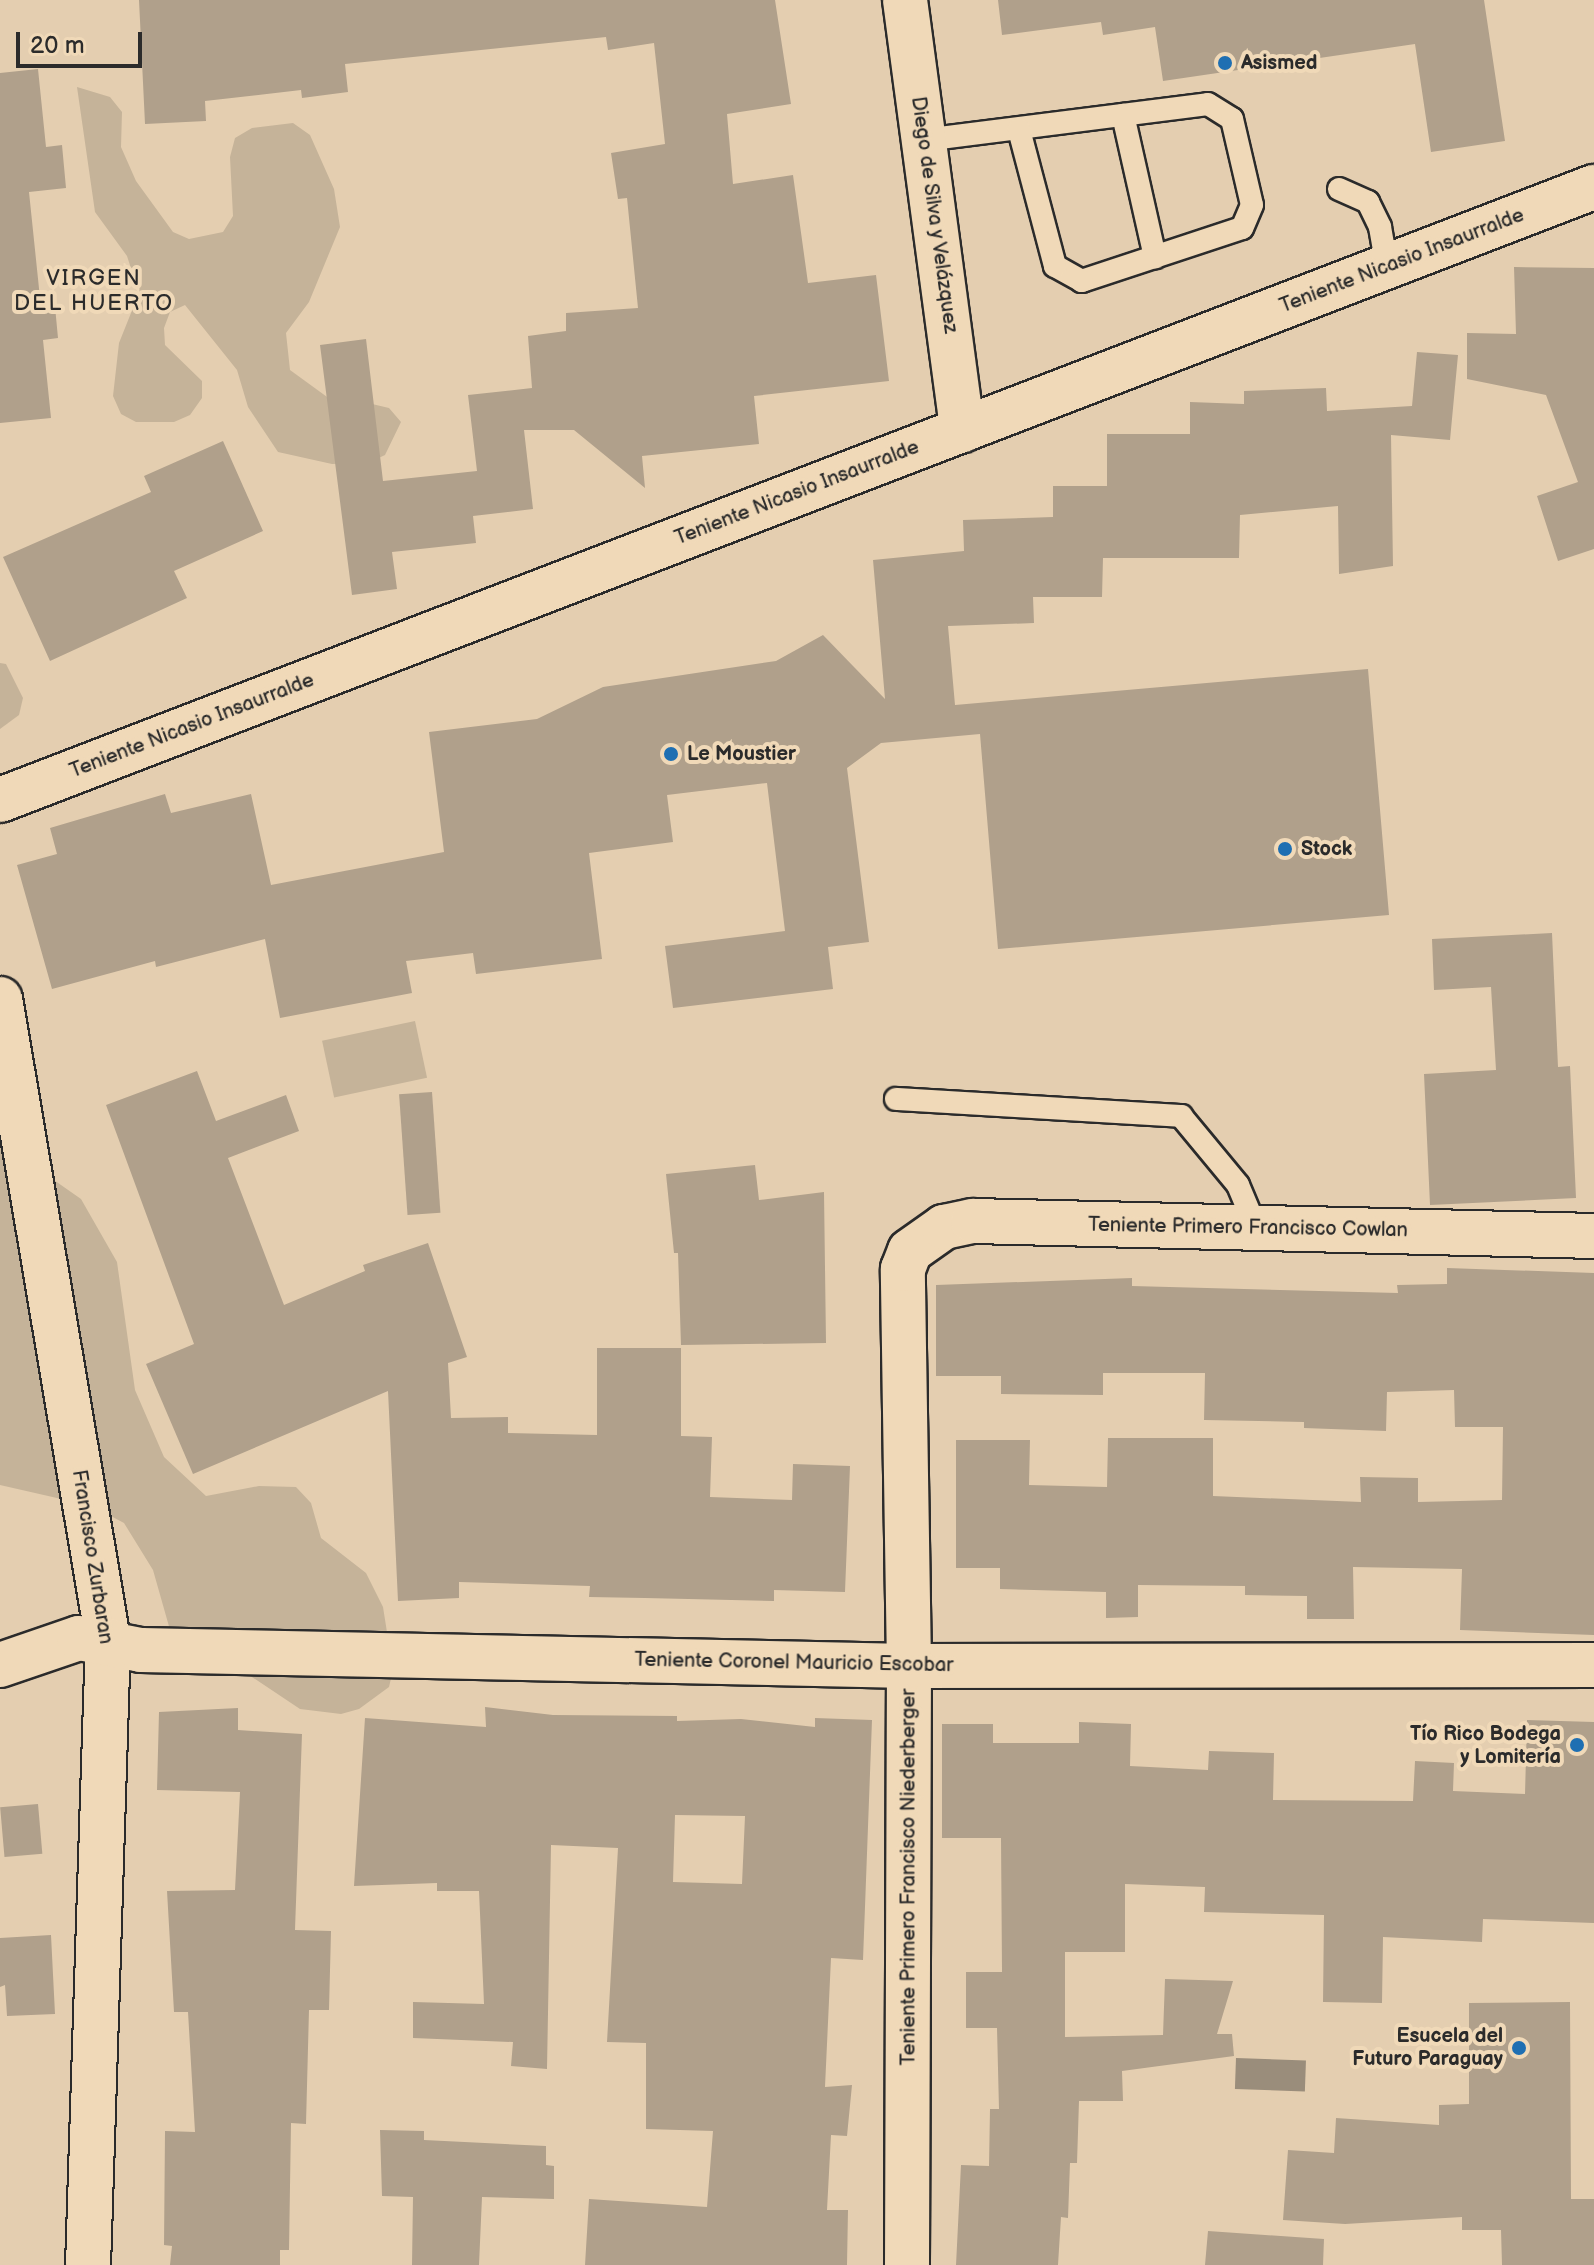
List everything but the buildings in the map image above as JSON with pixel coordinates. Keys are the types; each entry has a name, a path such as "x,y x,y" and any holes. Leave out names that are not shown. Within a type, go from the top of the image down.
{"street":[{"name":"Diego de Silva y Velázquez","path":"905,0 962,430"},
{"name":"Teniente Nicasio Insaurralde","path":"0,800 1594,187"},
{"name":"Francisco Zurbaran","path":"0,999 108,1640 88,2265"},
{"name":"Teniente Primero Francisco Cowlan","path":"910,1251 944,1227 973,1221 1594,1236"},
{"name":"Teniente Primero Francisco Niederberger","path":"907,2265 909,1666 903,1269 910,1251"},
{"name":"Teniente Coronel Mauricio Escobar","path":"0,1665 69,1640 108,1640 141,1650 909,1666 1594,1665"}],"lane":[{"path":"924,140 1208,104 1232,119 1252,205 1242,228 1082,281 1055,266 1019,130"},
{"path":"1123,115 1155,257"},
{"path":"1339,189 1368,202 1380,227 1387,267"},
{"path":"896,1099 1181,1116 1238,1185 1256,1228"}],"shaded area":[{"path":"77,87 110,97 122,112 121,147 136,181 173,232 189,239 223,232 233,216 230,157 235,138 252,128 293,123 310,135 334,189 340,227 309,302 286,333 290,370 334,402 351,399 389,408 401,422 385,455 368,463 332,464 278,452 248,407 237,370 185,305 170,312 164,328 165,345 202,381 202,398 190,415 174,422 136,422 121,414 113,396 119,343 139,293 127,256 95,212"},
{"path":"0,663 6,664 23,698 19,715 0,729"},
{"path":"415,1021 427,1078 334,1097 322,1041"},
{"path":"0,1064 51,1178 81,1199 117,1262 135,1390 164,1457 206,1496 259,1486 296,1487 311,1503 321,1538 366,1573 383,1607 393,1670 389,1687 359,1709 341,1714 300,1709 219,1655 172,1637 153,1570 124,1523 92,1506 0,1485"},
{"path":"1236,2058 1306,2060 1305,2091 1235,2089"}],"place":[{"name":"Asismed","path":"1225,63"},
{"name":"Le Moustier","path":"671,754"},
{"name":"Stock","path":"1285,849"},
{"name":"Tío Rico Bodega y Lomitería","path":"1577,1745"},
{"name":"Esucela del Futuro Paraguay","path":"1519,2048"}],"district":[{"name":"VIRGEN DEL HUERTO","path":"94,290"}]}
